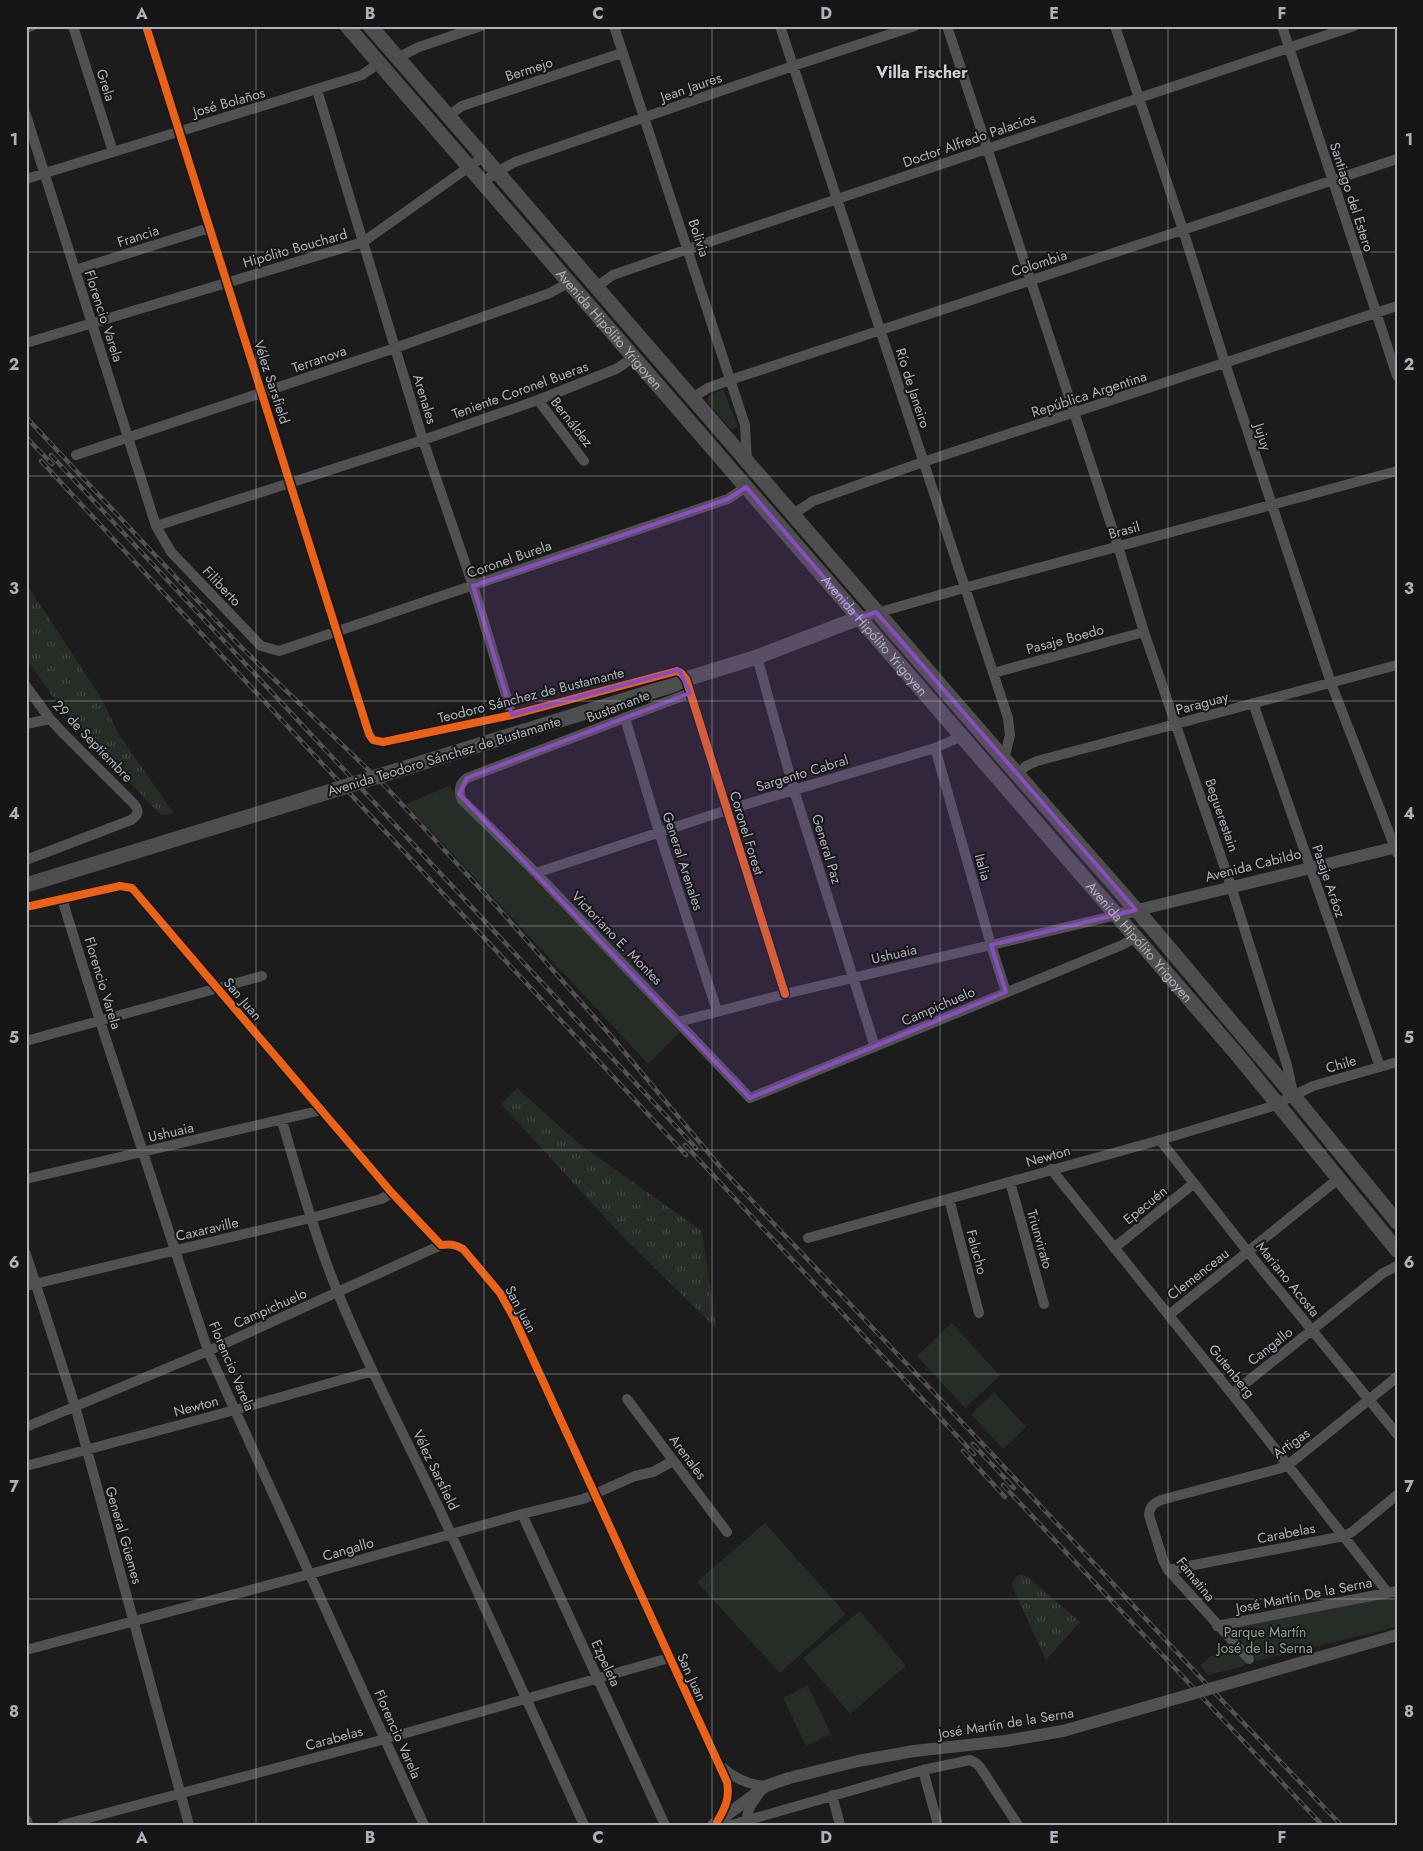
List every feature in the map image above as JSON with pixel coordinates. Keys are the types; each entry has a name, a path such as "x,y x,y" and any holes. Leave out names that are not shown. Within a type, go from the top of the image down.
{"main road":[{"name":"Avenida Hipólito Yrigoyen","path":"346,26 467,168 1136,937 1277,1103 1397,1250"},
{"name":"Avenida Hipólito Yrigoyen","path":"370,26 1136,910 1293,1095 1397,1222"},
{"name":"Avenida Teodoro Sánchez de Bustamante","path":"26,885 175,841 674,685 688,686 859,618"}],"street":[{"path":"26,28 32,26"},
{"name":"Grela","path":"73,26 113,152"},
{"name":"Vélez Sarsfield","path":"146,26 369,734 373,740 378,742"},
{"path":"397,58 419,47 481,26"},
{"name":"Bolivia","path":"614,26 744,425 747,462"},
{"name":"Río de Janeiro","path":"780,26 1008,718 1010,735 1004,759"},
{"name":"Jean Jaures","path":"481,184 515,162 915,26"},
{"name":"Beguerestain","path":"947,26 1118,546 1144,632 1231,886 1287,1065 1293,1095"},
{"name":"Jujuy","path":"1116,26 1183,230 1224,364 1331,683 1396,849"},
{"name":"Santiago del Estero","path":"1282,26 1397,376"},
{"name":"Doctor Alfredo Palacios","path":"596,287 613,275 688,249 1354,26"},
{"name":"Bermejo","path":"448,116 462,106 622,53"},
{"name":"José Bolaños","path":"26,179 317,90 362,75 379,63"},
{"name":"Arenales","path":"317,90 394,348 473,586 512,714"},
{"name":"Florencio Varela","path":"26,115 156,526"},
{"path":"467,168 483,156"},
{"name":"Colombia","path":"692,398 708,388 730,380 1397,159"},
{"name":"Hipólito Bouchard","path":"26,342 92,324 363,242 467,168"},
{"name":"Francia","path":"75,270 209,228"},
{"name":"Terranova","path":"76,455 394,348 550,292 568,283"},
{"name":"República Argentina","path":"792,514 813,501 923,462 1397,306"},
{"name":"Teniente Coronel Bueras","path":"156,526 423,440 538,400 616,369 633,358"},
{"name":"Bernáldez","path":"538,400 584,460"},
{"name":"Brasil","path":"859,618 1397,471"},
{"name":"Coronel Burela","path":"279,651 728,499 746,487"},
{"name":"Filiberto","path":"156,526 171,552 255,641 266,648 279,651"},
{"name":"Pasaje Boedo","path":"994,673 1144,632"},
{"name":"General Paz","path":"757,657 794,790 875,1047"},
{"name":"Paraguay","path":"1017,774 1026,766 1037,761 1397,665"},
{"name":"Teodoro Sánchez de Bustamante","path":"378,742 512,714 677,671 681,673 688,686"},
{"name":"29 de Septiembre","path":"26,686 50,719 137,807 138,815 132,820 26,860"},
{"name":"Bustamante","path":"462,800 459,788 466,778 626,718 688,686"},
{"name":"Coronel Forest","path":"688,686 785,994"},
{"name":"Pasaje Aráoz","path":"1253,704 1380,1067"},
{"name":"General Arenales","path":"626,718 659,832 717,1011"},
{"path":"26,724 50,719"},
{"name":"Sargento Cabral","path":"536,874 727,810 935,748 962,736"},
{"name":"Italia","path":"935,748 1006,992"},
{"name":"Victoriano E. Montes","path":"462,800 536,874 750,1098"},
{"name":"Avenida Cabildo","path":"1117,915 1310,867 1396,849"},
{"name":"San Juan","path":"62,899 120,886 132,888 392,1193 440,1245 451,1244 463,1249 500,1292 514,1318 727,1782 728,1802 715,1824"},
{"path":"26,906 62,899"},
{"name":"Florencio Varela","path":"62,899 208,1352 424,1825"},
{"name":"Ushuaia","path":"678,1022 785,994 1117,915"},
{"name":"Campichuelo","path":"750,1098 1122,946 1136,937"},
{"path":"26,1041 262,976"},
{"name":"Chile","path":"1293,1095 1313,1086 1397,1062"},
{"name":"Newton","path":"808,1238 1160,1140 1270,1107 1293,1095"},
{"name":"Ushuaia","path":"26,1179 282,1121 322,1110"},
{"name":"Vélez Sarsfield","path":"282,1121 311,1218 338,1293 584,1825"},
{"name":"Mariano Acosta","path":"1160,1140 1193,1184 1397,1434"},
{"name":"Gutenberg","path":"1051,1169 1344,1536 1392,1592"},
{"name":"Clemenceau","path":"1169,1315 1338,1178"},
{"name":"Triunvirato","path":"1010,1182 1044,1304"},
{"name":"Epecuén","path":"1114,1248 1193,1184"},
{"name":"Caxaraville","path":"31,1285 311,1218 381,1199 392,1193"},
{"name":"Falucho","path":"949,1198 979,1313"},
{"name":"Campichuelo","path":"26,1427 208,1352 440,1245"},
{"name":"General Güemes","path":"26,1254 31,1285 75,1406 189,1825"},
{"name":"Cangallo","path":"1232,1394 1383,1273 1397,1266"},
{"name":"Newton","path":"26,1466 373,1371"},
{"name":"Artigas","path":"1153,1504 1288,1465 1397,1377"},
{"name":"Arenales","path":"627,1399 726,1532"},
{"name":"Cangallo","path":"26,1650 583,1499 635,1476 653,1472 673,1461"},
{"name":"Carabelas","path":"1168,1570 1344,1536 1352,1532 1397,1495"},
{"name":"Famatina","path":"1153,1504 1149,1515 1168,1570 1249,1659"},
{"name":"Ezpeleta","path":"522,1514 665,1825"},
{"name":"José Martín De la Serna","path":"1217,1626 1392,1592"},
{"name":"José Martín de la Serna","path":"715,1824 766,1786 810,1772 858,1760 914,1751 1005,1741 1063,1731 1397,1635"},
{"name":"Carabelas","path":"62,1825 385,1739 669,1658"},
{"path":"731,1825 747,1823 832,1795 923,1770 970,1760 976,1763 1018,1825"},
{"name":"San Juan","path":"719,1764 738,1780 755,1786 766,1786"},
{"path":"923,1770 938,1825"},
{"path":"747,1823 748,1810 766,1786"},
{"path":"832,1795 840,1825"}],"highlighted area":[{"path":"746,487 859,618 876,612 1136,910 991,945 1006,992 750,1098 459,794 467,778 690,693 679,670 512,715 473,586 728,499"}],"green space":[{"path":"723,389 738,427 731,430 707,402 709,396"},
{"path":"26,583 103,701 118,733 174,814 161,815 95,747 56,701 26,658"},
{"path":"449,786 680,1032 648,1064 406,804"},
{"path":"517,1088 578,1143 702,1231 716,1328 624,1238 501,1104"},
{"path":"952,1323 1000,1376 965,1408 917,1356"},
{"path":"994,1392 1026,1427 1003,1449 971,1414"},
{"path":"765,1523 846,1614 780,1673 697,1582"},
{"path":"1019,1575 1029,1578 1080,1622 1046,1660 1012,1586 1013,1580"},
{"name":"Parque Martín José de la Serna","path":"1397,1595 1397,1627 1257,1661 1232,1631 1237,1627"},
{"path":"860,1611 906,1666 850,1714 803,1658"},
{"path":"1229,1642 1246,1663 1242,1667 1208,1675 1200,1665"},
{"path":"808,1685 831,1734 806,1746 783,1698"}],"railway":[{"path":"26,417 241,647 385,786 500,910 611,1036 722,1169 1341,1825"},
{"path":"26,437 52,464"},
{"path":"51,455 696,1148"},
{"path":"41,461 686,1155"},
{"path":"685,1145 974,1454"},
{"path":"973,1444 1014,1488"},
{"path":"963,1451 1005,1497"},
{"path":"1003,1485 1322,1825"}],"cycle path":[{"path":"146,26 369,734 373,740 383,742 512,715 677,671 681,673 686,679 785,994"},
{"path":"26,907 120,886 132,888 392,1193 441,1245 452,1245 463,1249 500,1293 514,1318 727,1782 728,1793 726,1803 717,1822"}],"district":[{"name":"Villa Fischer","path":"922,72"}]}
